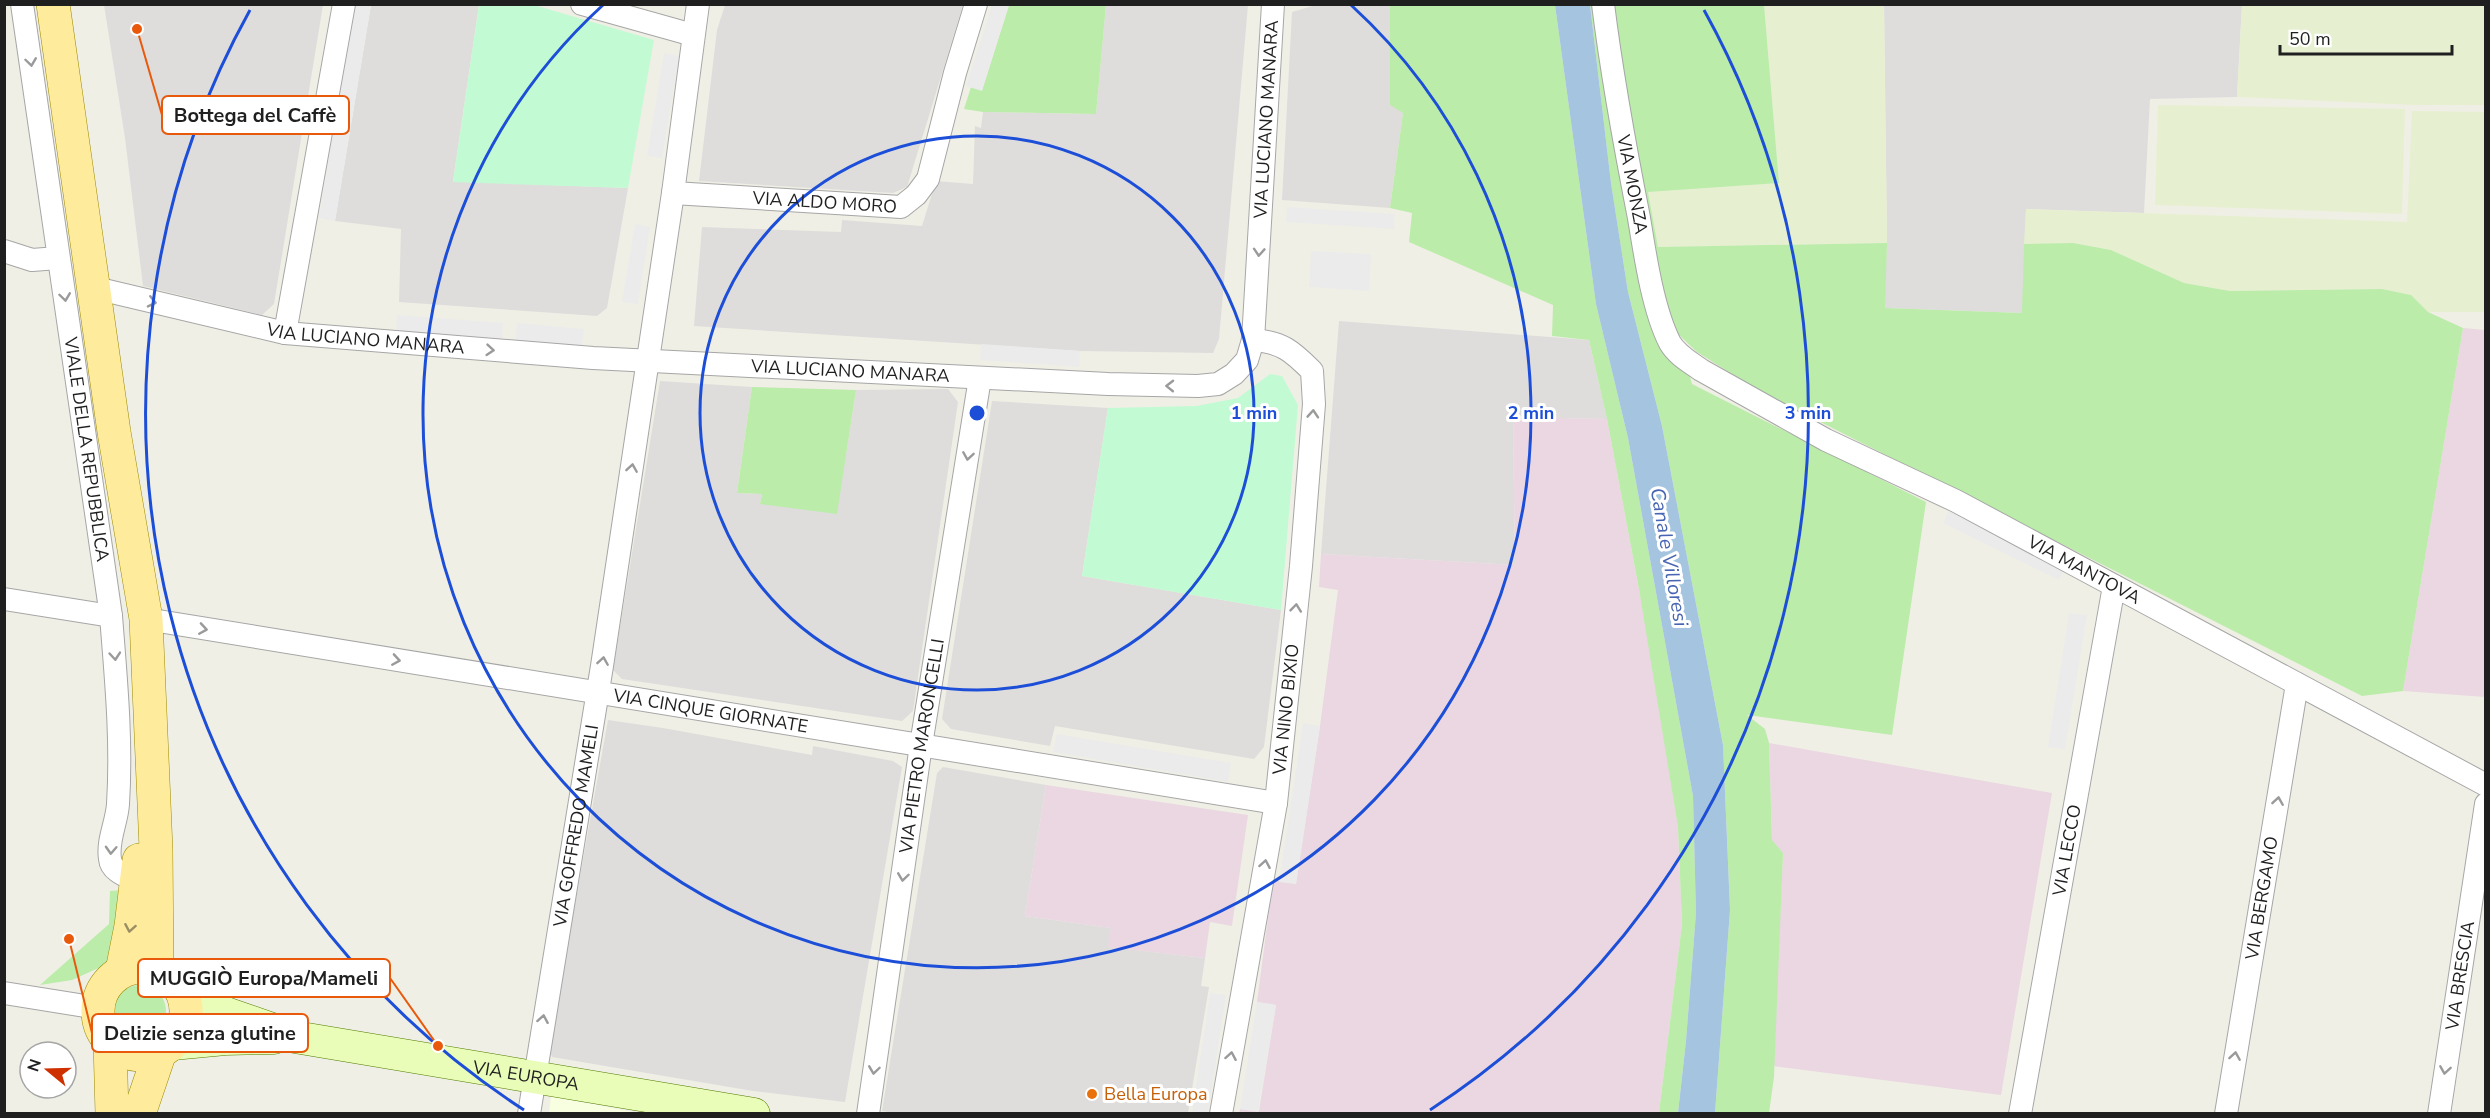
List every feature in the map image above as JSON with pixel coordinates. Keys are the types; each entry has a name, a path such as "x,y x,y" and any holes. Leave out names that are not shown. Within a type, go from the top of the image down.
{"main road":[{"name":"VIALE DELLA REPUBBLICA","path":"53,4 114,432 146,619 156,849 157,969"},
{"name":"VIALE DELLA REPUBBLICA","path":"122,972 131,926 136,881 149,724"},
{"path":"133,967 157,969 172,978 182,992 186,1006 186,1020 180,1034 166,1048 147,1056 134,1055 110,1042 98,1020 101,993 110,981 133,967"},
{"path":"110,1042 112,1113"},
{"path":"139,1113 166,1048"}],"street":[{"name":"VIALE DELLA REPUBBLICA","path":"22,4 111,616 119,709 118,806 111,838 110,860 113,867 136,881"},
{"path":"285,333 344,4"},
{"path":"582,4 693,35"},
{"path":"648,361 698,4"},
{"name":"VIA ALDO MORO","path":"673,193 901,207 916,195 928,179 955,73 976,4"},
{"name":"VIA LUCIANO MANARA","path":"95,288 285,333 648,361 1108,384 1198,386 1218,384 1234,374 1247,360 1253,340 1273,4"},
{"name":"VIA MONZA","path":"1603,4 1612,77 1646,255 1661,321 1671,344 1682,357"},
{"path":"4,251 32,260 58,258"},
{"name":"VIA NINO BIXIO","path":"1221,1113 1276,802 1300,573 1314,404 1312,370 1290,349 1268,341 1253,340"},
{"name":"VIA MANTOVA","path":"1682,357 1826,440 1956,501 2486,785"},
{"name":"VIA GOFFREDO MAMELI","path":"529,1113 598,694 648,361"},
{"name":"VIA PIETRO MARONCELLI","path":"868,1113 921,745 980,378"},
{"name":"VIA LECCO","path":"2020,1113 2114,586"},
{"path":"4,599 111,616"},
{"name":"VIA CINQUE GIORNATE","path":"146,619 1276,802"},
{"name":"VIA BERGAMO","path":"2226,1113 2297,684"},
{"name":"VIA BRESCIA","path":"2439,1113 2486,804"},
{"name":"VIA EUROPA","path":"182,992 226,1013 296,1037 754,1113"},
{"path":"4,993 98,1008"},
{"name":"VIA EUROPA","path":"166,1048 225,1039 296,1037"}],"shaded area":[{"path":"104,5 323,5 274,304 262,315 143,286 125,138"},
{"path":"354,5 371,5 335,221 319,218"},
{"path":"371,5 479,5 453,181 628,188 607,308 597,316 399,302 401,229 335,221"},
{"path":"725,5 963,5 907,187 893,193 699,181 717,30"},
{"path":"992,5 1009,5 982,91 966,86"},
{"path":"1106,5 1248,5 1219,339 1213,353 1080,351 694,326 702,227 841,232 842,220 922,226 936,181 973,184 975,126 981,128 983,112 1096,114"},
{"path":"1316,5 1390,5 1390,104 1403,113 1390,208 1282,200 1292,12"},
{"path":"1764,5 1884,5 1887,243 1658,247 1648,192 1779,183"},
{"path":"1884,5 2242,5 2237,97 2150,99 2144,213 2026,209 2023,313 1884,308 1887,243"},
{"path":"2242,5 2485,5 2485,105 2414,105 2237,97"},
{"path":"664,53 679,56 662,158 647,156"},
{"path":"2158,105 2405,109 2402,214 2155,205"},
{"path":"2412,111 2485,112 2485,312 2428,312 2411,295 2382,289 2230,291 2184,283 2111,250 2073,243 2024,244 2026,209 2407,222"},
{"path":"1287,207 1395,214 1394,229 1286,222"},
{"path":"635,224 650,227 638,304 622,302"},
{"path":"1311,251 1371,254 1369,291 1309,287"},
{"path":"397,315 503,323 502,341 396,333"},
{"path":"1339,321 1589,340 1607,419 1513,417 1515,565 1321,554"},
{"path":"517,323 584,329 582,346 515,341"},
{"path":"2463,328 2485,330 2485,697 2403,691"},
{"path":"981,344 1080,351 1079,367 980,360"},
{"path":"660,381 752,387 737,493 762,494 760,504 846,455 856,390 948,389 958,402 913,711 902,721 622,679 613,670"},
{"path":"992,401 1108,408 1082,576 1281,610 1264,747 1254,759 1055,726 1050,746 951,729 942,719"},
{"path":"1513,417 1607,419 1651,653 1678,827 1682,924 1659,1113 1239,1114 1240,1109 1259,1111 1276,1005 1257,1002 1273,880 1296,884 1320,726 1338,590 1319,587 1321,554 1515,565"},
{"path":"1950,508 2066,566 2059,580 1943,523"},
{"path":"2069,613 2087,615 2065,749 2048,747"},
{"path":"608,720 812,755 813,746 893,761 902,767 845,1102 753,1091 552,1057 549,1049"},
{"path":"1303,723 1320,726 1296,884 1279,882"},
{"path":"1057,734 1231,763 1228,782 1053,752"},
{"path":"1769,743 2052,793 2001,1095 1773,1066 1783,853 1772,841"},
{"path":"943,767 1046,785 1025,916 1111,928 1109,947 1205,958 1201,986 1209,987 1188,1113 901,1114 882,1111 937,773"},
{"path":"1046,785 1248,815 1232,926 1210,922 1205,958 1108,947 1111,928 1025,916"},
{"path":"1210,993 1226,995 1208,1113 1192,1113"},
{"path":"1257,1002 1276,1005 1258,1112 1240,1109"},
{"path":"551,1096 639,1113 549,1114"}],"green space":[{"path":"479,5 534,5 654,40 628,188 453,182"},
{"path":"1009,5 1106,5 1096,114 983,112 964,109 971,87 982,90"},
{"path":"1390,5 1555,5 1596,304 1628,438 1693,796 1696,913 1678,1113 1659,1113 1682,924 1678,827 1639,589 1607,419 1589,340 1552,336 1553,305 1409,242 1412,213 1390,208 1403,113 1390,105"},
{"path":"1590,5 1764,5 1779,183 1648,192 1658,247 1887,243 1885,308 2022,313 2024,244 2073,243 2111,250 2184,283 2230,291 2382,289 2411,295 2428,312 2463,328 2403,691 2362,696 1759,391 1697,352 1679,335 1692,384 1926,502 1892,735 1747,715 1765,729 1769,743 1772,840 1783,853 1774,1077 1769,1113 1715,1113 1730,910 1723,745 1662,426 1628,292 1611,183"},
{"path":"1270,374 1282,376 1298,405 1281,610 1082,576 1108,408 1196,406 1238,398"},
{"path":"752,387 856,390 837,514 760,504 762,494 737,493"},
{"path":"124,890 114,961 72,980 40,985 109,924 110,891"},
{"path":"135,985 145,985 159,992 166,1011 159,1030 145,1037 135,1037 125,1033 118,1026 114,1016 114,1006 118,996 125,989"}],"water":[{"name":"Canale Villoresi","path":"1555,5 1590,5 1611,183 1628,292 1662,426 1723,745 1730,910 1715,1113 1678,1113 1696,913 1693,796 1628,438 1596,304"}],"place":[{"name":"Bottega del Caffè","path":"137,29"},
{"name":"Delizie senza glutine","path":"69,939"},
{"name":"MUGGIÒ Europa/Mameli","path":"438,1046"},
{"name":"Bella Europa","path":"1092,1094"}]}
